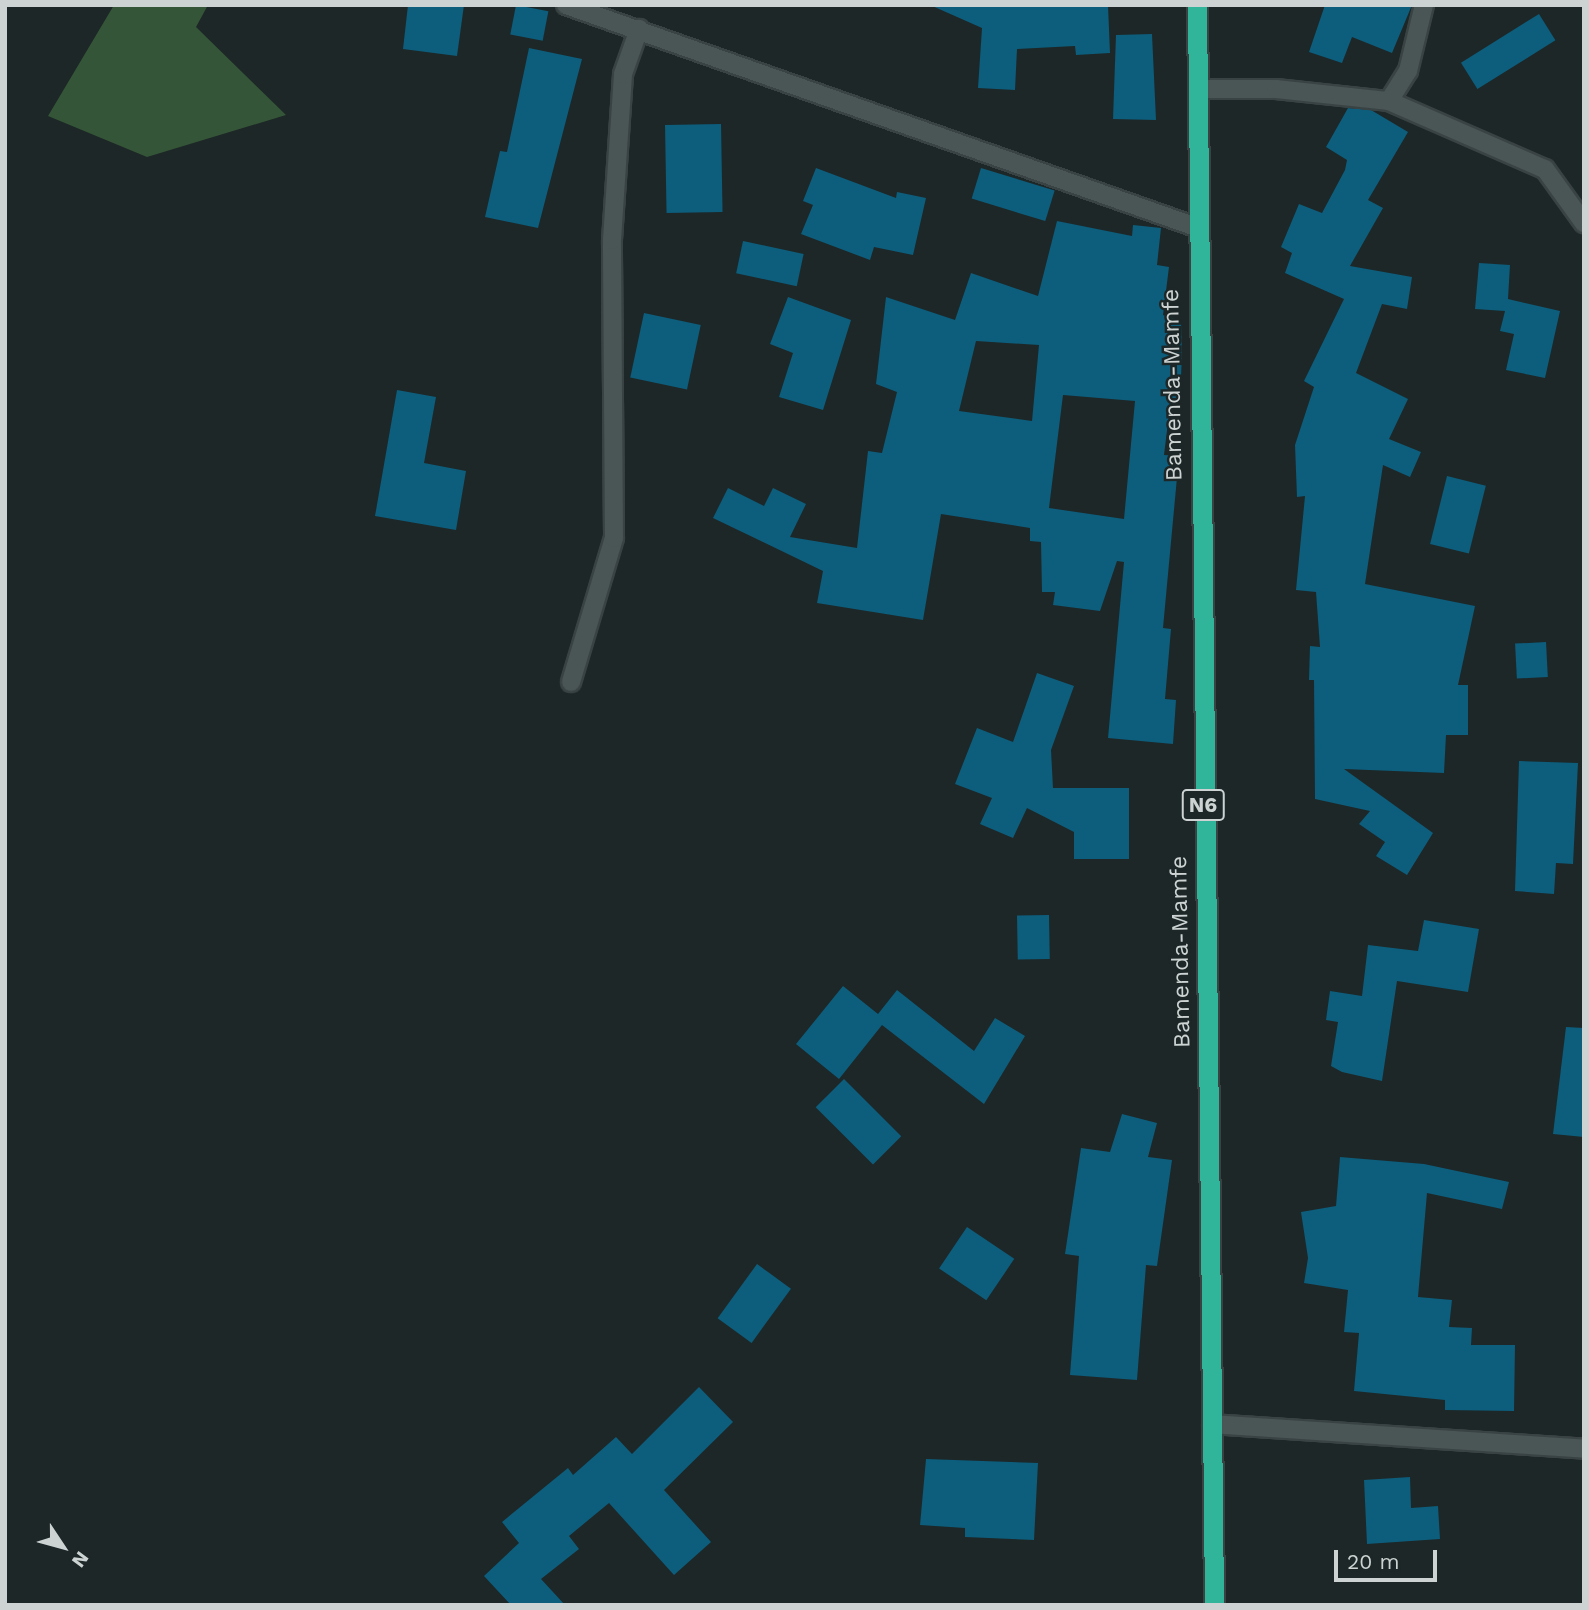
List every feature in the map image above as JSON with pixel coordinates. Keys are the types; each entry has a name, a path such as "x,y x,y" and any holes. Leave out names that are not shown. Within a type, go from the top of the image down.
{"highway":[{"name":"Bamenda-Mamfe","path":"1197,5 1196,228 1214,1605"}],"street":[{"path":"566,5 1196,228"},
{"path":"1389,101 1408,71 1424,5"},
{"path":"571,682 614,538 612,240 623,74 639,29"},
{"path":"1198,89 1276,89 1389,101 1545,169 1584,223"},
{"path":"1212,1424 1584,1449"}],"green space":[{"path":"114,5 208,5 196,27 286,115 147,157 48,116"}],"building":[{"path":"408,5 464,5 457,56 403,49"},
{"path":"516,5 548,11 543,41 510,34"},
{"path":"930,5 1108,5 1110,53 1076,55 1075,46 1017,49 1015,90 978,88 982,28"},
{"path":"1325,5 1412,5 1392,53 1352,37 1342,63 1309,52"},
{"path":"1539,14 1555,40 1477,89 1461,63"},
{"path":"1152,34 1156,120 1113,119 1116,35"},
{"path":"529,48 582,59 538,228 485,217 500,151 507,152"},
{"path":"1348,108 1371,110 1408,132 1368,200 1383,208 1350,266 1412,277 1407,309 1382,304 1356,373 1408,399 1389,439 1421,452 1410,477 1383,465 1365,584 1475,606 1458,685 1468,685 1468,735 1446,735 1444,773 1344,769 1433,833 1407,875 1376,856 1385,842 1359,824 1370,811 1315,799 1314,680 1309,680 1310,646 1320,647 1316,592 1296,590 1305,496 1297,497 1295,445 1314,387 1304,381 1344,299 1285,273 1292,253 1281,247 1299,204 1322,213 1345,170 1347,160 1326,147"},
{"path":"721,124 723,212 667,213 665,125"},
{"path":"816,168 896,198 897,192 926,198 913,255 874,247 870,260 801,234 813,205 803,201"},
{"path":"981,168 1055,191 1045,221 972,199"},
{"path":"1057,221 1132,236 1133,225 1161,228 1157,265 1169,267 1163,315 1181,321 1182,355 1180,398 1171,398 1164,455 1179,456 1163,628 1171,629 1165,699 1176,700 1173,744 1108,738 1124,562 1117,561 1100,611 1053,605 1055,592 1042,592 1041,542 1030,541 1030,528 941,514 923,620 817,603 823,571 713,518 728,488 764,506 773,488 806,504 790,537 857,548 868,451 882,453 897,392 876,384 886,297 955,320 971,273 1038,296","holes":["976,341 1039,345 1032,421 959,411","1063,395 1135,401 1124,519 1049,508"]},
{"path":"743,241 804,254 797,286 736,273"},
{"path":"1479,263 1510,265 1508,299 1560,311 1545,378 1506,370 1514,334 1500,331 1505,311 1475,309"},
{"path":"788,297 851,320 823,410 779,397 793,353 770,344"},
{"path":"644,313 701,325 687,390 630,378"},
{"path":"397,390 436,397 424,463 466,471 456,530 375,516"},
{"path":"1447,476 1486,486 1469,554 1430,544"},
{"path":"1546,642 1548,677 1517,679 1515,644"},
{"path":"1037,673 1074,686 1051,750 1053,788 1129,788 1129,859 1074,859 1074,832 1027,808 1013,838 980,824 992,798 955,784 977,728 1013,742"},
{"path":"1519,761 1578,763 1573,864 1556,863 1554,894 1515,891"},
{"path":"1049,915 1050,959 1018,960 1017,916"},
{"path":"1424,920 1479,929 1468,992 1397,981 1382,1081 1342,1072 1331,1066 1338,1022 1326,1020 1330,991 1362,996 1368,945 1418,951"},
{"path":"843,986 878,1014 897,990 974,1051 995,1018 1025,1036 984,1104 882,1025 839,1079 796,1044"},
{"path":"1566,1027 1584,1028 1584,1137 1553,1134"},
{"path":"844,1079 901,1136 873,1165 816,1107"},
{"path":"1122,1114 1157,1123 1148,1157 1172,1160 1157,1266 1146,1265 1137,1380 1070,1375 1079,1256 1065,1254 1081,1148 1110,1152"},
{"path":"1340,1157 1424,1164 1509,1182 1502,1209 1427,1193 1418,1297 1452,1300 1449,1327 1472,1328 1471,1345 1515,1345 1514,1411 1445,1410 1445,1400 1354,1391 1359,1333 1344,1332 1348,1290 1304,1283 1308,1258 1301,1212 1336,1206"},
{"path":"967,1227 1014,1259 986,1300 939,1268"},
{"path":"757,1264 791,1289 752,1343 718,1318"},
{"path":"699,1387 733,1422 664,1490 711,1542 674,1575 609,1503 569,1536 579,1549 541,1579 565,1605 511,1605 484,1576 519,1543 502,1522 568,1468 573,1475 616,1437 632,1454"},
{"path":"926,1459 1038,1463 1034,1540 965,1537 965,1528 920,1525"},
{"path":"1410,1477 1411,1508 1438,1506 1440,1539 1367,1544 1364,1480"}]}
